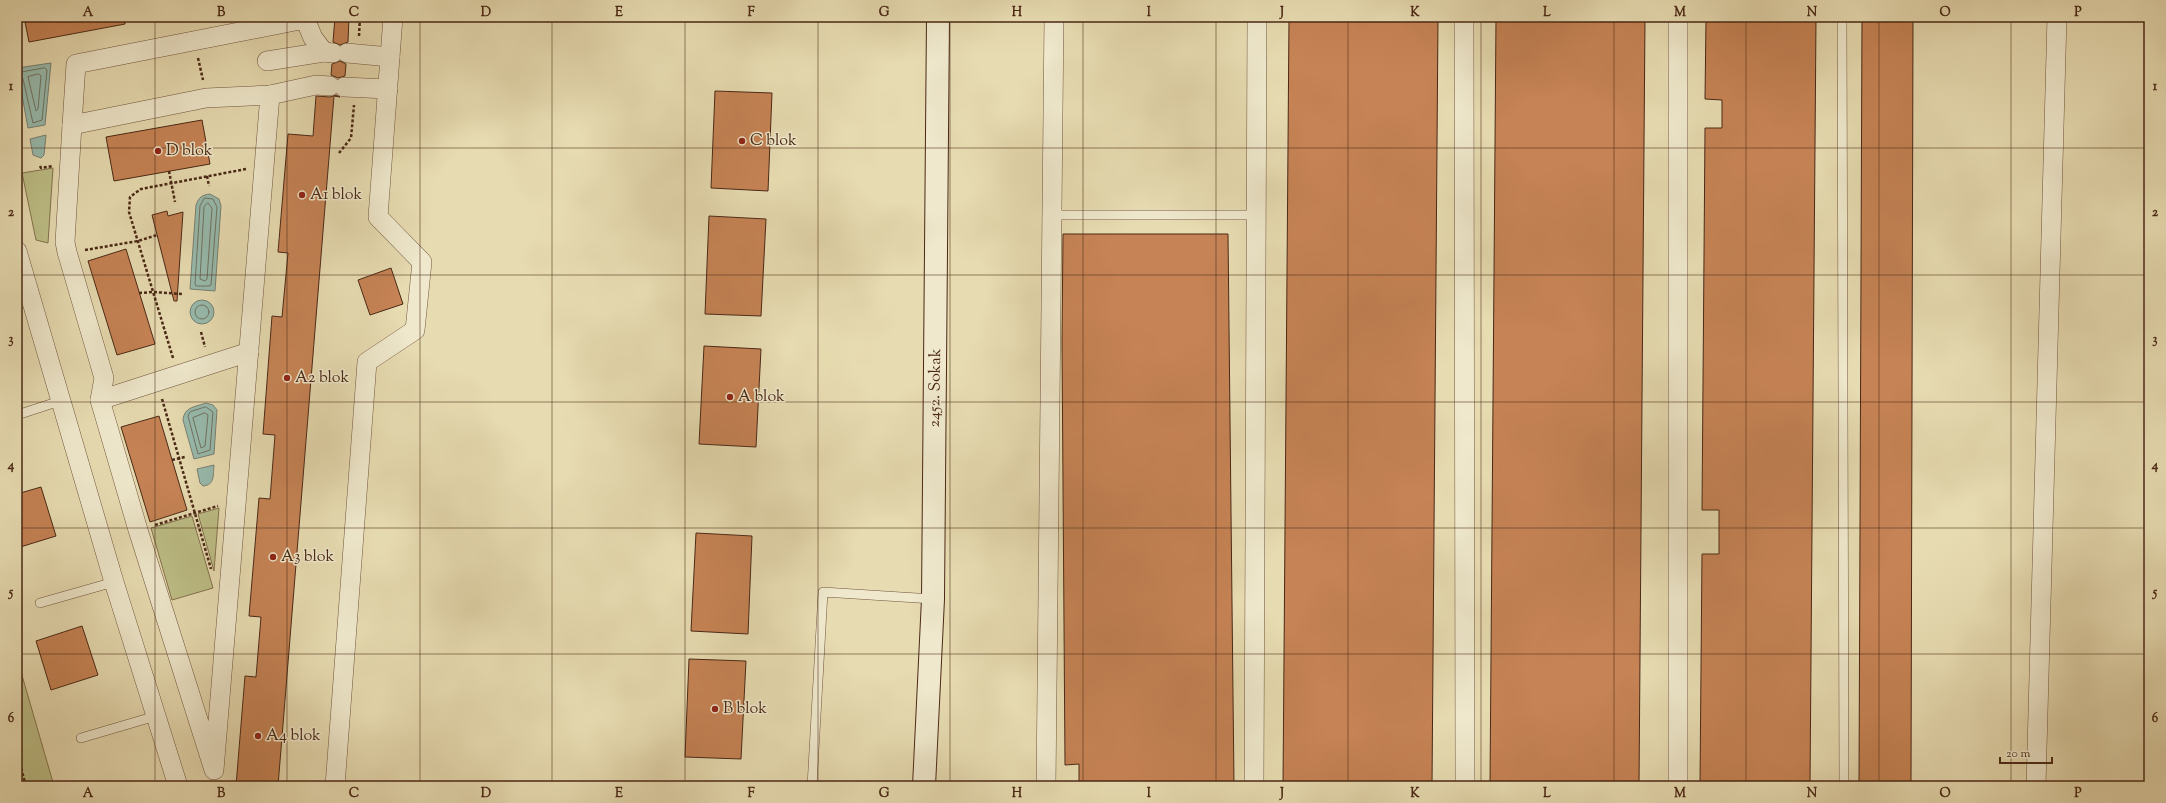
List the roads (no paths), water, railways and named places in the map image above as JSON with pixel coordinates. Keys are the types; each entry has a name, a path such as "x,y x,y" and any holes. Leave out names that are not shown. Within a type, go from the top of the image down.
{"main road":[{"name":"2452. Sokak","path":"924,786 933,599 938,17"},
{"name":"2452. Sokak","path":"926,758 928,786"}],"street":[{"path":"335,786 368,362 415,330 422,262 378,216 393,17"},
{"path":"1046,786 1054,17"},
{"path":"1254,786 1257,17"},
{"path":"1464,17 1465,786"},
{"path":"1678,17 1678,786"},
{"path":"2036,786 2057,17"},
{"path":"214,778 100,400 104,378 65,242 76,64 305,19 312,38 335,53"},
{"path":"267,61 335,53 390,56"},
{"path":"72,125 206,98 270,95 316,85 388,89"},
{"path":"214,778 270,95"},
{"path":"18,259 114,582 178,786"},
{"path":"100,400 179,373 249,352"}],"lane":[{"path":"1842,17 1844,786"},
{"path":"1052,215 1256,216"},
{"path":"17,415 60,401"},
{"path":"40,603 114,582"},
{"path":"812,786 823,592 933,599"},
{"path":"81,738 156,716"}],"water":[{"path":"51,63 45,125 28,128 17,68"},
{"path":"46,135 44,155 41,158 33,155 30,139"},
{"path":"210,194 219,199 221,206 215,291 190,289 196,205 201,197"},
{"path":"202,300 210,304 214,312 210,320 202,324 194,320 190,312 194,304"},
{"path":"206,403 213,405 217,410 214,454 194,459 183,420 185,412 191,408"},
{"path":"214,465 213,479 210,484 203,486 200,483 197,469"}],"place":[{"name":"C blok","path":"742,141"},
{"name":"D blok","path":"158,151"},
{"name":"A1 blok","path":"302,195"},
{"name":"A2 blok","path":"287,378"},
{"name":"A blok","path":"730,397"},
{"name":"A3 blok","path":"273,557"},
{"name":"B blok","path":"715,709"},
{"name":"A4 blok","path":"258,736"}]}
